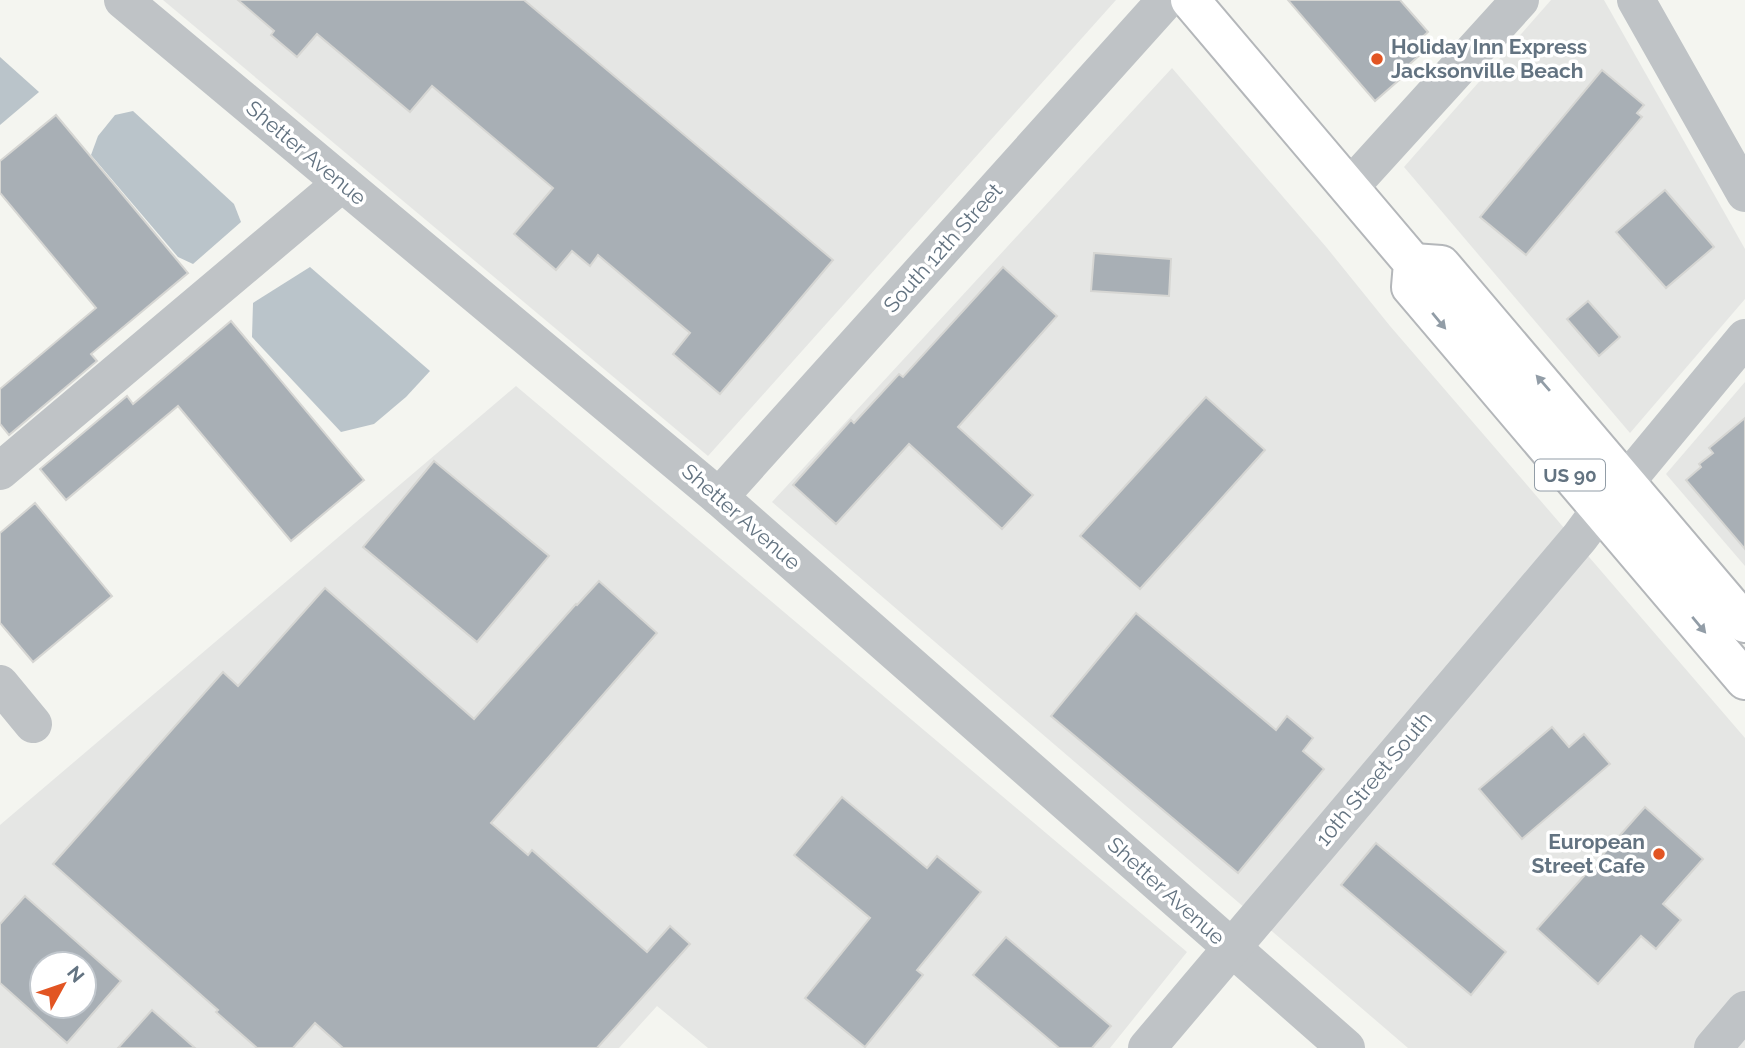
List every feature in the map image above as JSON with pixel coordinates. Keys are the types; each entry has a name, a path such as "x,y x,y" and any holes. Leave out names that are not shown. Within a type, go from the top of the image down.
{"highway":[{"path":"1190,0 1413,263"},
{"name":"US 90","path":"1613,496 1514,409 1411,287 1413,263 1441,265 1570,414 1613,496 1745,680"},
{"path":"1613,496 1611,507 1636,519 1691,580 1712,584 1745,623"}],"street":[{"name":"Shetter Avenue","path":"123,0 719,497 1346,1048"},
{"name":"South 12th Street","path":"719,497 1166,0"},
{"path":"1350,187 1520,0"},
{"path":"1636,0 1745,193"},
{"path":"0,471 342,183"},
{"name":"10th Street South","path":"1147,1048 1745,338"},
{"path":"0,684 33,724"},
{"path":"1713,1048 1745,1010"}],"shaded area":[{"path":"163,0 1116,0 708,456"},
{"path":"1551,0 1604,0 1745,249 1745,299 1630,433 1404,167"},
{"path":"0,57 39,92 0,125"},
{"path":"1172,68 1745,738 1745,1048 1408,1048 772,502"},
{"path":"133,111 234,204 241,222 193,264 178,257 91,155 98,136 115,115"},
{"path":"310,267 430,371 406,397 374,424 341,432 252,337 253,303"},
{"path":"1745,382 1745,566 1666,474"},
{"path":"516,386 1187,952 1110,1048 708,1048 657,1006 619,1048 0,1048 0,825"}],"building":[{"path":"238,0 524,0 833,260 720,394 673,354 690,333 598,255 590,266 572,251 556,270 514,234 553,188 432,86 410,112 317,34 297,57 271,35 274,31"},
{"name":"Holiday Inn Express Jacksonville Beach","path":"1288,0 1400,0 1428,32 1420,39 1428,48 1404,69 1407,73 1375,101"},
{"path":"1602,70 1644,105 1637,113 1642,117 1526,255 1480,217"},
{"path":"56,115 188,273 91,354 97,361 9,435 0,424 0,389 96,308 0,193 0,161"},
{"path":"1665,190 1714,247 1666,288 1616,232"},
{"path":"1094,253 1171,259 1169,296 1091,291"},
{"path":"1003,267 1057,316 958,427 1033,495 1002,529 909,444 836,524 793,485 851,420 854,423 899,374 903,377"},
{"path":"1588,301 1620,337 1599,356 1567,319"},
{"path":"231,321 364,480 291,541 178,406 66,500 40,469 127,396 133,404"},
{"path":"1206,397 1265,450 1140,589 1080,536"},
{"path":"1745,418 1745,549 1686,480 1701,467 1699,464 1713,453 1709,448"},
{"path":"434,461 549,556 477,642 363,547"},
{"path":"35,503 112,596 33,662 0,623 0,533"},
{"path":"599,581 657,633 491,823 528,855 532,850 647,952 670,926 690,944 597,1048 343,1048 315,1023 293,1048 257,1048 53,864 223,672 238,686 325,588 474,719"},
{"path":"1136,613 1276,730 1287,716 1313,738 1303,751 1324,769 1238,873 1051,716"},
{"path":"1552,727 1569,747 1584,734 1610,764 1522,839 1479,789"},
{"path":"842,797 927,868 937,856 981,892 917,970 923,975 865,1047 805,998 870,918 794,855"},
{"path":"1645,807 1703,859 1663,904 1681,920 1656,949 1641,936 1598,984 1537,929"},
{"path":"1376,843 1506,952 1471,995 1341,885"},
{"path":"25,896 86,950 28,950 28,1008 0,983 0,924"},
{"path":"1006,937 1111,1026 1092,1048 1059,1048 973,975"},
{"path":"98,961 121,981 98,1007"},
{"path":"152,1010 195,1048 118,1048"},
{"path":"41,1020 87,1020 67,1043"}],"place":[{"name":"Holiday Inn Express Jacksonville Beach","path":"1377,59"},
{"name":"European Street Cafe","path":"1659,854"}]}
